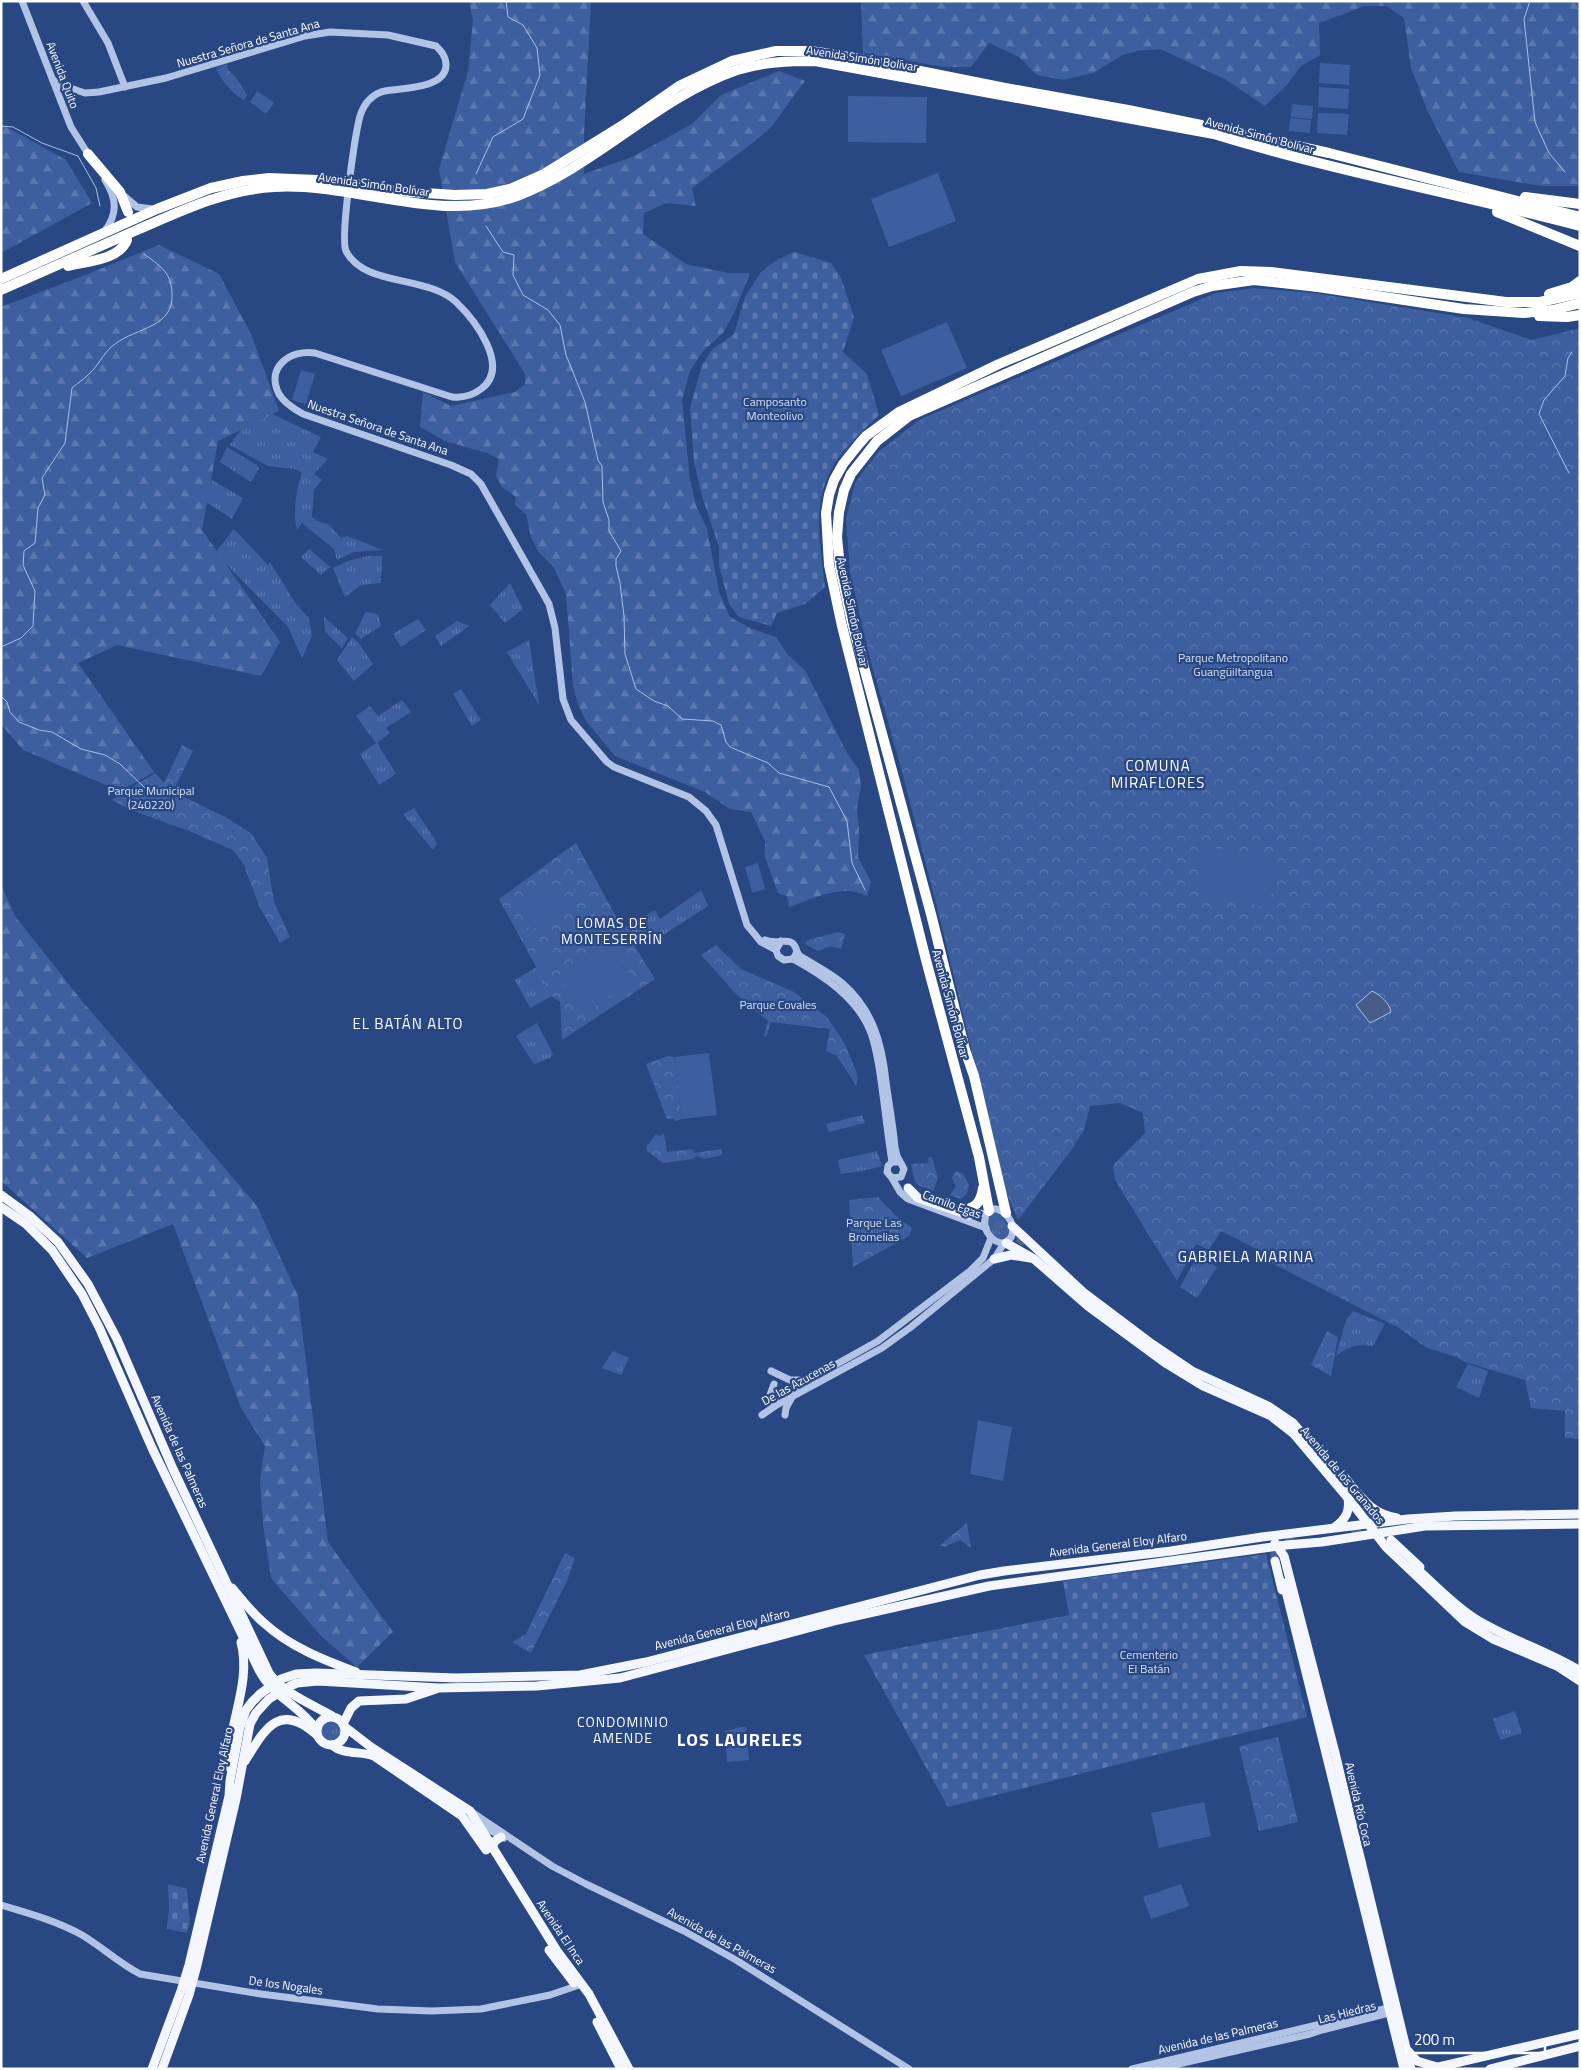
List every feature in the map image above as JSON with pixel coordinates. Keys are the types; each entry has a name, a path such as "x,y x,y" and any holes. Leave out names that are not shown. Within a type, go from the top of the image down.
{"highway":[{"name":"Avenida Simón Bolívar","path":"1,278 157,209 211,188 244,181 269,178 341,181 396,191 448,195 487,194 510,189 544,174 672,91 710,71 751,56 776,51 795,50 855,58 1128,110 1329,153 1580,217"},
{"name":"Avenida Simón Bolívar","path":"1,290 180,210 232,192 276,187 329,189 402,202 445,205 473,205 514,197 533,190 565,172 713,80 739,70 772,62 793,61 815,61 1214,134 1282,155 1580,226"},
{"path":"88,154 120,192 128,212"},
{"path":"1491,195 1518,196 1580,204"},
{"path":"1466,199 1580,246"},
{"path":"45,271 108,256 122,248 127,240"},
{"name":"Avenida Simón Bolívar","path":"988,1213 984,1179 842,626 829,565 826,513 834,480 843,464 866,436 883,423 928,397 1059,338 1198,279 1241,271 1271,272 1456,297 1519,302 1545,301 1580,293"},
{"name":"Avenida Simón Bolívar","path":"1006,1213 976,1084 965,1050 924,887 852,623 840,568 837,537 839,512 844,490 851,474 872,447 909,416 1193,292 1212,286 1254,280 1318,287 1464,309 1524,313 1553,310 1580,303"},
{"path":"1519,302 1572,288 1580,281"},
{"path":"1524,313 1544,317 1580,315"},
{"path":"1059,338 1064,349"},
{"path":"965,1050 968,1077 996,1193"},
{"path":"965,1212 976,1206 981,1199 984,1179"}],"main road":[{"path":"908,1188 918,1198 965,1212"},
{"name":"Avenida de las Palmeras","path":"1,1195 32,1217 58,1242 88,1284 116,1339 173,1469 256,1647 273,1678 290,1692 338,1718 371,1747 466,1813"},
{"name":"Avenida de las Palmeras","path":"1,1207 26,1224 52,1250 82,1294 111,1352 152,1448 238,1630 268,1686 304,1713 322,1742 342,1751 366,1753 374,1756 466,1813"},
{"name":"Avenida de los Granados","path":"1012,1226 1056,1268 1108,1311 1179,1362 1215,1383 1268,1406 1293,1423 1321,1454 1360,1504"},
{"name":"Avenida de los Granados","path":"1005,1243 1035,1255 1088,1306 1167,1364 1203,1386 1271,1416 1294,1434 1348,1498 1362,1524 1389,1544 1464,1622 1493,1639 1558,1666 1580,1681"},
{"path":"994,1260 1010,1255 1035,1255 1056,1268"},
{"path":"1293,1423 1302,1426 1368,1506 1386,1515 1408,1519"},
{"path":"1333,1528 1348,1513 1348,1498"},
{"name":"Avenida General Eloy Alfaro","path":"162,2069 193,1965 236,1799 250,1724 256,1713 269,1699 297,1683 318,1681 438,1688 548,1686 620,1678 838,1620 989,1586 1282,1545 1322,1542 1425,1526 1580,1514"},
{"name":"Avenida General Eloy Alfaro","path":"193,1965 229,1796 230,1781 243,1719 249,1706 260,1694 281,1679 296,1674 456,1678 580,1675 646,1662 980,1575 1408,1519 1520,1519 1580,1524"},
{"path":"1293,1536 1347,1529 1362,1524"},
{"path":"1401,1529 1391,1534 1389,1544 1436,1582 1442,1592 1474,1618 1560,1659 1580,1671"},
{"path":"1262,1537 1270,1538 1282,1545 1296,1540 1352,1532"},
{"name":"Avenida Río Coca","path":"1282,1545 1294,1626 1388,2011 1404,2069"},
{"name":"Avenida Río Coca","path":"1282,1545 1335,1754 1411,2069"},
{"path":"1171,1551 1172,1561"},
{"path":"1275,1562 1290,1620 1294,1626"},
{"path":"225,1580 264,1623 290,1643 324,1660 366,1676"},
{"path":"230,1781 229,1741 244,1676 244,1656 238,1630"},
{"path":"332,1745 343,1739 344,1725 351,1708 359,1701 363,1699 406,1699 438,1688"},
{"path":"242,1765 262,1734 277,1722 285,1720 299,1721 316,1732 323,1718 332,1716"},
{"name":"Avenida El Inca","path":"466,1813 476,1822 579,1986 621,2069"},
{"name":"Avenida El Inca","path":"466,1813 475,1832 558,1964 589,1994 629,2069"},
{"path":"492,1848 495,1840 501,1837"},
{"name":"Avenida General Eloy Alfaro","path":"152,2069 185,1993"},
{"path":"1406,2049 1417,2061 1433,2068 1578,2034"},
{"path":"1490,2069 1580,2045"}],"street":[{"name":"Avenida Quito","path":"22,1 71,127 114,197 114,216 102,234"},
{"path":"83,1 108,43 126,87"},
{"name":"Nuestra Señora de Santa Ana","path":"53,80 61,86 84,93 126,87 166,78 304,36 330,32 388,35 436,46 442,51 446,64 444,74 439,78 427,84 376,94 363,108 352,167 344,242 350,258 361,267 392,278 428,286 452,299 486,342 492,359 492,372 488,382 481,389 457,398 316,353 300,352 288,358 279,366 276,380 279,394 288,405 303,414 451,465 471,474 481,484 549,604 555,628 564,699 571,720 603,758 614,766 689,797 698,803 711,817 716,825 745,919 752,932 761,942 776,950"},
{"name":"Avenida Quito","path":"88,154 132,204 142,209 157,209"},
{"path":"752,932 766,941 791,941 796,945 798,952 804,959 843,984 866,1010 876,1030 884,1059 895,1147 904,1168 903,1175 898,1178 892,1178 887,1172 888,1166 892,1162 900,1162"},
{"path":"781,942 776,950 781,959 792,959 825,977 856,1008 871,1033 881,1080 892,1162"},
{"path":"792,959 798,952"},
{"name":"Camilo Egas","path":"903,1175 908,1188"},
{"name":"Camilo Egas","path":"892,1178 900,1192 908,1199 986,1228"},
{"path":"997,1208 1006,1213 1012,1226 1012,1234 1005,1243 997,1243 991,1238 984,1222 988,1213 997,1208"},
{"name":"Camilo Egas","path":"965,1212 988,1213"},
{"name":"De las Azucenas","path":"991,1238 983,1258 954,1284 878,1341 767,1403 762,1415 893,1340 994,1260 1005,1243"},
{"path":"771,1371 790,1380 812,1379"},
{"path":"767,1403 774,1384"},
{"path":"785,1415 792,1397"},
{"name":"Avenida de las Palmeras","path":"466,1813 504,1832 518,1844"},
{"name":"Avenida de las Palmeras","path":"476,1822 586,1884 702,1941 910,2068"},
{"name":"De los Nogales","path":"1,1905 32,1914 74,1932 124,1966 140,1974 261,1994 378,2008 432,2011 471,2010 550,1995 579,1986"},
{"name":"Las Hiedras","path":"1310,2031 1388,2011"},
{"name":"Avenida de las Palmeras","path":"1132,2069 1310,2031"},
{"name":"Avenida de las Palmeras","path":"1156,2069 1310,2031"},
{"path":"1578,2034 1580,2045"}],"green space":[{"path":"469,1 591,1 584,134 584,174 632,157 692,124 721,95 779,71 805,81 771,127 692,188 696,206 666,203 644,213 643,234 686,264 728,273 750,273 734,313 723,333 703,351 690,371 682,400 690,480 696,505 707,529 719,592 730,617 750,628 776,637 788,655 805,670 847,753 859,770 861,786 857,807 859,829 858,857 871,882 867,896 857,892 837,892 789,907 787,896 778,893 765,857 765,841 751,812 730,809 705,792 615,756 586,721 578,704 573,686 566,594 554,568 538,551 531,537 526,514 515,505 516,497 502,487 496,476 499,459 487,453 445,441 420,427 423,392 451,406 515,392 525,384 525,374 455,262 439,169 468,71 473,20"},
{"path":"861,1 1580,1 1580,186 1541,186 1459,172 1427,110 1411,68 1404,18 1387,6 1365,6 1319,23 1320,55 1301,66 1286,86 1265,106 1225,79 1160,49 1137,51 1123,55 1093,73 1063,80 1037,75 1019,57 989,43 971,67 944,67 863,53"},
{"path":"1320,63 1350,65 1349,85 1319,83"},
{"path":"227,64 228,70 235,76 247,95 244,100 227,86 216,68"},
{"path":"1319,87 1349,89 1348,109 1318,107"},
{"path":"257,91 274,103 266,114 250,102"},
{"path":"848,96 927,97 926,143 848,142"},
{"path":"1292,104 1313,106 1312,119 1291,117"},
{"path":"1318,113 1349,114 1347,135 1317,133"},
{"path":"1290,118 1311,120 1310,133 1289,131"},
{"path":"1,124 66,160 92,203 1,253"},
{"path":"938,173 956,221 889,247 871,199"},
{"path":"159,245 219,274 251,334 279,411 218,441 202,530 280,642 261,676 117,645 78,663 154,772 120,791 23,750 1,724 1,307"},
{"name":"Camposanto Monteolivo","path":"794,252 831,263 841,278 854,317 843,352 867,374 879,415 839,458 833,466 824,487 819,515 819,530 825,587 805,604 777,613 771,626 739,617 729,604 719,566 719,547 702,496 694,462 690,408 702,365 713,349 734,334 745,297 761,272 777,260"},
{"name":"Parque Metropolitano Guangüiltangua","path":"1255,288 1314,293 1468,318 1532,340 1580,328 1580,1439 1565,1438 1565,1411 1531,1408 1525,1380 1465,1362 1457,1357 1427,1348 1399,1328 1266,1260 1268,1255 1221,1231 1209,1250 1196,1244 1177,1281 1115,1180 1113,1165 1145,1133 1143,1113 1120,1103 1090,1106 1084,1130 1070,1152 1018,1220 1005,1190 943,931 903,775 869,655 850,572 846,519 855,483 878,452 921,419 1216,293"},
{"path":"947,322 967,368 901,396 881,350"},
{"path":"301,370 315,374 306,404 292,400"},
{"path":"257,407 321,437 313,452 328,459 314,474 322,480 314,490 312,517 329,525 341,538 347,536 383,550 354,552 337,560 334,549 302,523 297,530 295,516 296,501 302,473 295,469 268,466 230,445"},
{"path":"227,447 257,465 259,469 251,482 220,462"},
{"path":"212,480 243,498 232,519 203,500"},
{"path":"234,529 268,565 270,562 296,604 309,618 312,636 302,658 288,627 215,553"},
{"path":"309,549 330,567 321,575 301,557"},
{"path":"368,556 382,556 381,583 361,585 345,597 333,568 348,561"},
{"path":"510,583 523,609 505,623 490,605"},
{"path":"366,612 378,614 381,626 361,639 355,633"},
{"path":"324,617 348,638 342,648 325,632"},
{"path":"418,619 426,630 401,647 393,634"},
{"path":"457,621 469,626 441,646 435,636"},
{"path":"352,637 358,642 373,664 354,681 337,660"},
{"path":"529,640 539,705 507,652"},
{"path":"461,689 481,720 472,726 453,694"},
{"path":"402,700 411,712 386,728 390,733 377,743 396,774 379,785 360,754 376,743 356,716 370,706 378,716"},
{"name":"Parque Municipal (240220)","path":"182,745 193,751 173,791 178,796 184,797 225,817 251,833 267,858 274,902 290,937 280,943 259,906 244,865 233,850 189,831 131,810 112,800 155,773 164,783"},
{"path":"414,808 437,843 433,850 403,814"},
{"path":"576,843 614,913 655,979 562,1040 560,1002 552,996 499,899"},
{"path":"1205,846 1278,859 1269,908 1197,894"},
{"path":"758,863 765,889 752,893 745,867"},
{"path":"556,883 570,906 531,931 517,908"},
{"path":"1,884 15,916 82,1001 257,1206 298,1296 328,1542 393,1632 357,1667 321,1636 271,1578 263,1524 260,1480 265,1446 241,1408 173,1224 87,1258 1,1181"},
{"path":"701,890 708,906 663,935 660,931 635,947 624,928 655,910 660,919"},
{"path":"838,932 845,934 841,949 831,946 818,951 805,944 808,940"},
{"path":"580,934 586,942 565,956 559,947"},
{"path":"610,943 634,980 583,1013 559,976"},
{"name":"Parque Covales","path":"716,945 741,969 794,992 827,1017 845,1044 856,1071 858,1079 856,1085 837,1056 826,1051 830,1029 771,1022 766,1037 764,1036 768,1021 737,995 701,955"},
{"path":"553,947 560,960 543,970 535,957"},
{"path":"537,967 552,996 530,1008 515,980"},
{"path":"537,1023 553,1054 550,1058 534,1064 516,1036"},
{"path":"709,1053 717,1115 682,1119 674,1057"},
{"path":"668,1056 674,1057 682,1119 675,1121 674,1118 667,1119 646,1064"},
{"path":"862,1115 865,1123 829,1132 826,1124"},
{"path":"656,1134 659,1136 664,1134 667,1152 693,1149 694,1153 722,1149 722,1155 704,1159 697,1156 693,1159 663,1163 647,1151 646,1147"},
{"path":"877,1151 882,1166 841,1174 838,1160"},
{"path":"932,1157 938,1178 933,1191 916,1182 911,1164 929,1163 928,1158"},
{"path":"956,1171 963,1174 969,1185 967,1194 961,1199 950,1195 956,1187 952,1178"},
{"name":"Parque Las Bromelias","path":"878,1197 898,1218 912,1228 909,1236 853,1267 849,1200"},
{"path":"995,1211 1008,1225 1008,1236 1001,1241 991,1232 988,1223 990,1214"},
{"path":"1198,1255 1217,1267 1197,1298 1180,1287"},
{"path":"1353,1311 1385,1324 1373,1346 1353,1346 1336,1356 1346,1320"},
{"path":"1327,1331 1338,1337 1331,1376 1311,1365"},
{"path":"613,1351 629,1358 621,1375 602,1368"},
{"path":"1468,1364 1488,1371 1479,1398 1456,1387"},
{"path":"978,1420 1012,1427 1003,1481 970,1474"},
{"path":"967,1523 971,1548 960,1540 944,1547 940,1545"},
{"path":"565,1553 575,1558 567,1581 531,1653 512,1642 526,1634"},
{"name":"Cementerio El Batán","path":"1266,1554 1307,1717 948,1807 864,1655 1069,1615 1063,1581"},
{"path":"1515,1711 1522,1733 1500,1740 1493,1719"},
{"path":"331,1721 338,1724 341,1731 338,1738 331,1741 324,1738 321,1731 324,1724"},
{"path":"746,1726 749,1760 727,1762 725,1731"},
{"path":"1278,1737 1298,1822 1259,1831 1239,1746"},
{"path":"1204,1802 1211,1836 1159,1848 1151,1813"},
{"path":"168,1884 187,1889 190,1921 187,1933 167,1929 169,1909"},
{"path":"1181,1884 1189,1906 1151,1919 1143,1897"}],"shaded area":[{"path":"1372,991 1384,999 1391,1012 1370,1023 1356,1005"}],"waterway":[{"path":"476,174 493,137 523,119 540,75 537,48 523,25 508,17 506,1"},
{"path":"1530,1 1524,19 1535,122 1549,153 1565,172"},
{"path":"1,126 13,127 42,143 78,156 96,188 100,206"},
{"path":"486,226 503,252 514,255 513,275 523,295 548,310 560,325 566,355 585,402 598,460 602,466 603,502 609,520 609,531 621,551 616,559 616,566 624,616 625,654 636,689 654,701 668,706 682,719 713,721 721,725 726,742 730,747 768,763 779,773 829,787 847,821 852,863 865,890"},
{"path":"1,647 21,638 33,626 35,591 23,565 24,551 35,543 38,508 45,495 42,478 65,443 72,388 91,373 112,347 124,338 161,320 171,304 172,292 167,274 144,254"},
{"path":"1569,473 1539,414 1544,400 1565,376 1568,358 1572,352"},
{"path":"1,696 7,702 10,712 19,722 39,730 52,732 81,749 105,755 120,764 145,788"}],"tunnel":[{"path":"969,1215 1005,1229 1026,1243"},
{"path":"1360,1504 1391,1544"},
{"path":"1352,1533 1362,1527 1365,1519"},
{"path":"1275,1561 1275,1550 1279,1542 1293,1537"}],"district":[{"name":"COMUNA MIRAFLORES","path":"1158,774"},
{"name":"LOMAS DE MONTESERRÍN","path":"612,930"},
{"name":"EL BATÁN ALTO","path":"408,1023"},
{"name":"GABRIELA MARINA","path":"1246,1256"},
{"name":"CONDOMINIO AMENDE","path":"623,1729"},
{"name":"LOS LAURELES","path":"740,1739"}]}
